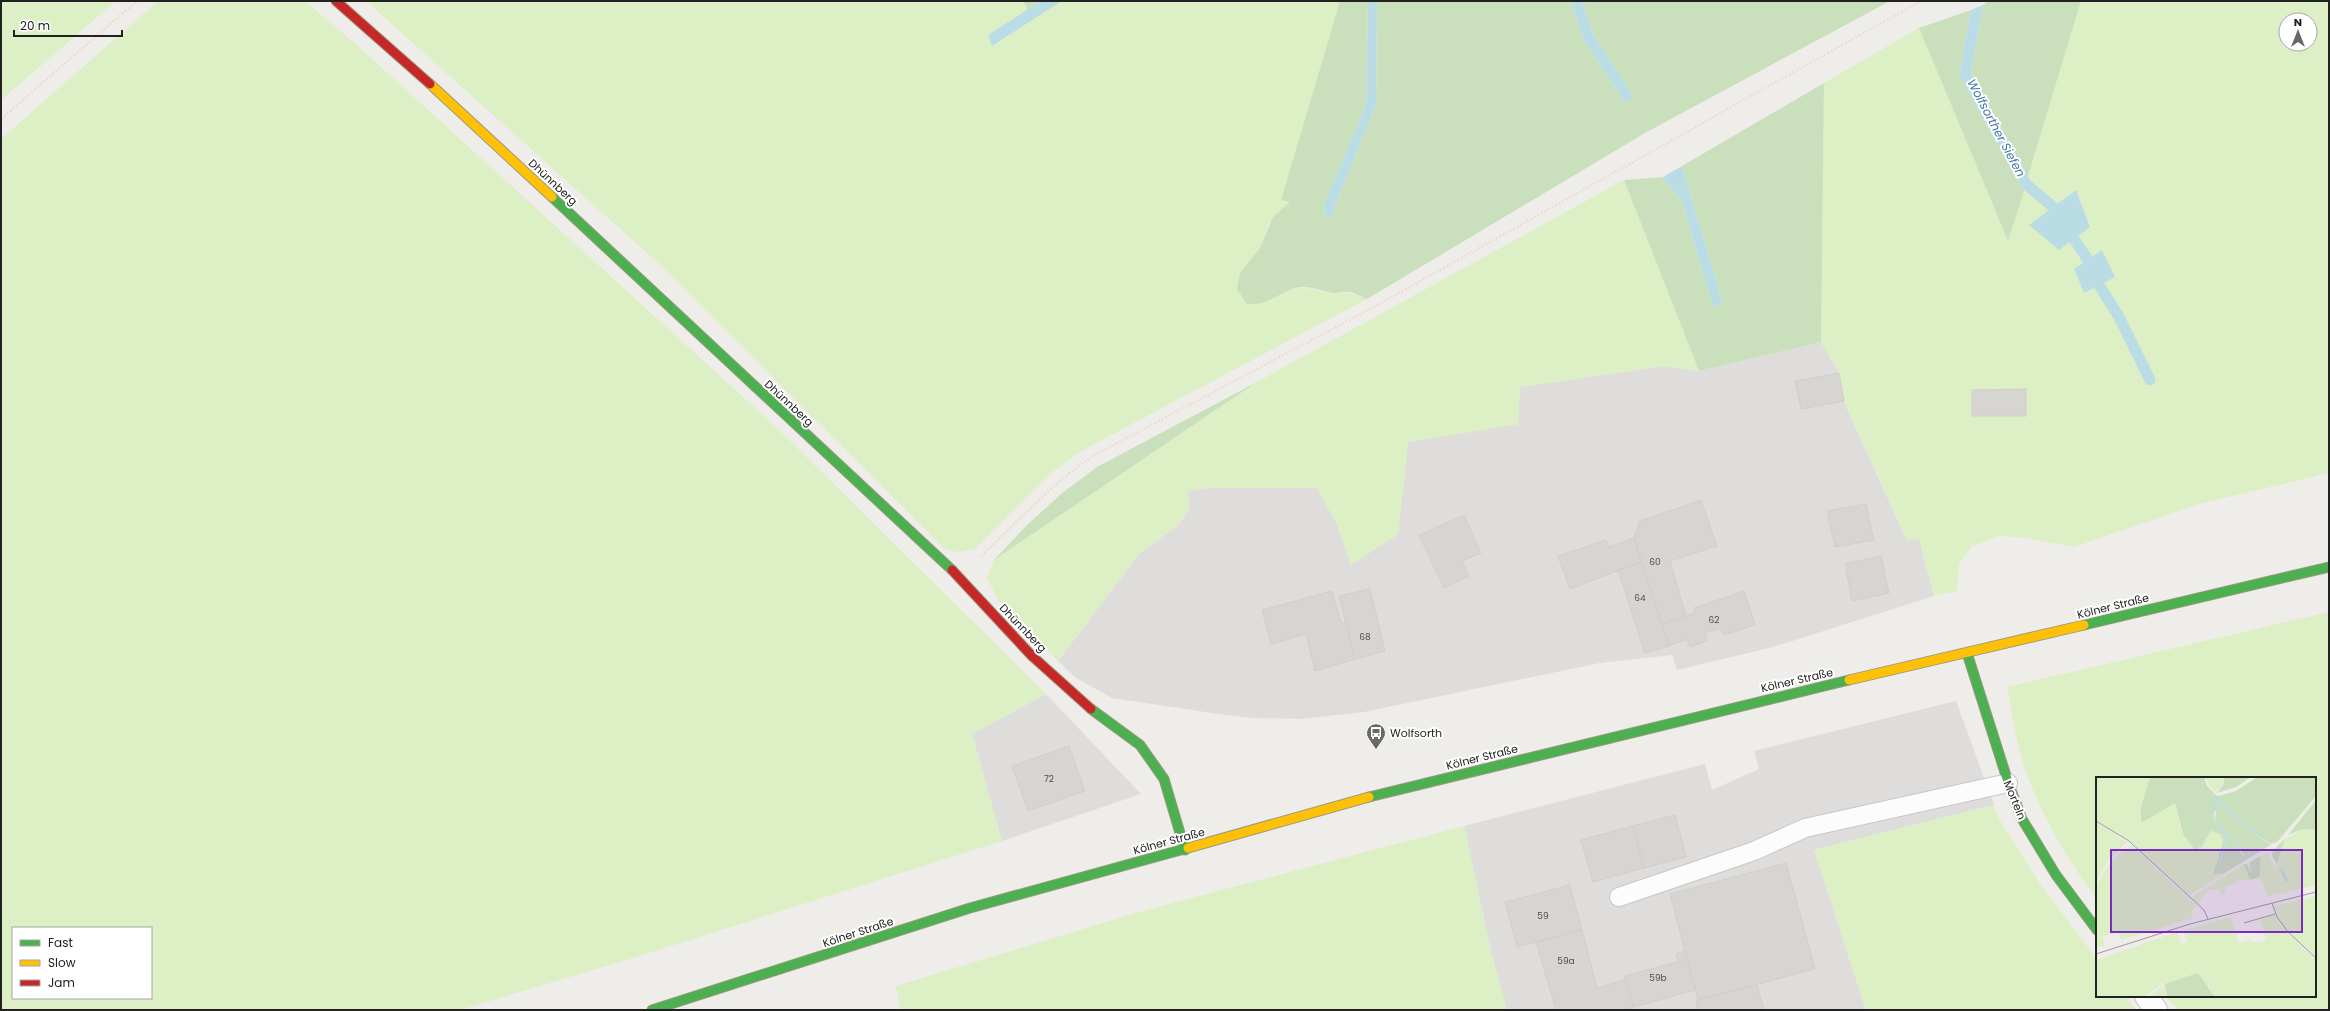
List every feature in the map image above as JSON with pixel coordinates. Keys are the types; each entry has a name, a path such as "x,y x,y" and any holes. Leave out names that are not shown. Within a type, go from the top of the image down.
{"main road":[{"name":"Dhünnberg","path":"336,1 453,105 959,577 1032,656 1101,718 1140,745 1164,779 1185,850"},
{"name":"Kölner Straße","path":"652,1010 970,908 1185,850 1395,790 2329,567"},
{"name":"Morteln","path":"1967,653 2008,783 2022,819 2044,856 2096,929"}],"street":[{"path":"2147,997 2156,1010"}],"lane":[{"path":"1619,897 1754,851 1806,828 2008,783"}],"path":[{"path":"1,119 137,1"},
{"path":"959,577 1039,499 1091,457 1372,308 1921,1"}],"shaded area":[{"path":"1821,342 1839,373 1844,402 1907,541 1919,538 1934,596 1773,647 1677,670 1672,655 1600,663 1364,712 1300,719 1253,718 1225,715 1112,698 1076,678 1058,661 1139,554 1177,526 1189,510 1188,491 1210,488 1317,488 1337,524 1351,565 1398,534 1408,442 1518,424 1520,387 1663,366 1699,371"},
{"path":"1046,694 1141,794 1002,841 972,734"},
{"path":"1956,701 1994,805 1814,850 1866,1010 1507,1010 1491,952 1464,826 1705,764 1712,790 1759,769 1754,751"}],"green space":[{"path":"1,1 116,1 1,100"},
{"path":"158,1 305,1 359,47 774,425 1046,694 972,734 1002,841 633,958 460,1010 1,1010 1,139"},
{"path":"366,1 1023,1 1028,10 988,35 992,46 1062,1 1340,1 1281,200 1291,202 1269,223 1260,248 1248,266 1269,302 1288,290 1295,288 1307,288 1323,292 1351,294 1367,299 1083,450 1054,471 975,549 960,552 946,550 657,262"},
{"path":"1023,1 1041,1 1028,10"},
{"path":"1340,1 1368,1 1366,104 1323,208 1329,220 1376,105 1377,6 1380,1 1571,1 1583,39 1625,102 1634,97 1593,34 1582,1 1890,1 1645,133 1367,299 1350,292 1335,293 1300,287 1288,290 1261,303 1247,304 1237,289 1240,273 1260,248 1273,217 1290,202 1281,200"},
{"path":"1988,1 2081,1 2028,176 1971,74 1983,5"},
{"path":"2081,1 2329,1 2329,473 2199,504 2074,547 2027,538 1999,536 1972,546 1959,564 1957,591 1934,596 1919,538 1907,541 1844,401 1839,373 1821,342 1824,83 1919,28 2008,241","holes":["2088,260 2114,277 2084,293 2074,269"]},
{"path":"1971,10 1959,75 2024,191 2008,241 1919,28"},
{"path":"1824,83 1821,342 1699,371 1624,180 1663,177 1682,202 1713,307 1723,304 1682,166"},
{"path":"1624,180 1699,371 1663,366 1520,387 1518,424 1408,442 1398,534 1351,565 1337,524 1317,488 1210,488 1188,491 1189,510 1177,526 1139,554 1058,661 998,600 987,578 994,560 1257,382"},
{"path":"1257,382 994,560 1027,525 1061,494 1097,467"},
{"path":"2329,612 2329,1010 2178,1010 2167,997 2316,997 2316,777 2096,777 2096,899 2055,836 2030,784 2014,727 2007,687"},
{"path":"1994,805 1999,819 2042,887 2096,958 2096,997 2126,997 2136,1010 1866,1010 1814,850"},
{"path":"1464,826 1491,952 1507,1010 900,1010 896,986 1139,912"}],"water":[{"path":"1041,1 1062,1 992,46 988,35"},
{"path":"1368,1 1380,1 1377,6 1376,105 1329,220 1323,208 1366,104"},
{"path":"1571,1 1582,1 1593,34 1634,97 1625,102 1583,39"},
{"path":"1983,5 1971,74 2028,176 2024,191 1959,75 1971,10"},
{"path":"1682,166 1723,304 1713,307 1682,202 1663,177"},
{"path":"2076,190 2090,227 2059,250 2029,225"},
{"path":"2102,250 2115,277 2084,293 2074,269"}],"building":[{"path":"1839,373 1844,401 1801,409 1795,381"},
{"path":"2026,389 2026,416 1972,416 1972,390"},
{"path":"1701,500 1717,546 1670,561 1686,616 1662,624 1634,538 1640,521"},
{"path":"1866,504 1874,540 1835,547 1827,511"},
{"path":"1464,515 1481,553 1462,561 1469,576 1444,588 1419,535"},
{"path":"1634,538 1641,562 1570,589 1558,556 1606,540 1609,547"},
{"path":"1881,556 1889,593 1852,601 1845,564"},
{"path":"1641,562 1669,646 1645,653 1618,570"},
{"path":"1370,589 1385,651 1355,659 1339,596"},
{"path":"1332,591 1341,623 1346,622 1355,659 1315,671 1306,634 1271,644 1262,610"},
{"path":"1744,591 1755,625 1724,635 1721,628 1705,633 1707,641 1690,647 1687,639 1669,646 1662,624 1695,613 1694,608"},
{"path":"1069,746 1085,791 1028,811 1012,766"},
{"path":"1675,815 1686,857 1644,868 1633,826"},
{"path":"1633,826 1644,868 1593,882 1581,840"},
{"path":"1786,863 1815,969 1698,1000 1670,894"},
{"path":"1570,885 1582,930 1517,947 1505,902"},
{"path":"1582,930 1597,988 1625,980 1634,1007 1622,1010 1556,1010 1536,942"},
{"path":"1685,951 1695,990 1634,1007 1624,976 1678,962 1676,954"},
{"path":"1757,985 1764,1010 1698,1010 1696,1000"}],"waterway":[{"name":"Wolfsorther Siefen","path":"2019,171 2026,184 2053,207 2088,260 2099,285 2119,317 2150,380"}],"traffic: fast":[{"path":"552,197 952,570"},
{"path":"2084,625 2329,567"},
{"path":"1967,653 2009,785 2022,819 2056,875 2096,929"},
{"path":"1369,797 1849,680"},
{"path":"1091,709 1140,745 1164,779 1185,850"},
{"path":"652,1010 970,908 1188,848"}],"traffic: slow":[{"path":"430,84 552,197"},
{"path":"1849,680 2084,625"},
{"path":"1188,848 1369,797"}],"traffic: jam":[{"path":"336,1 430,84"},
{"path":"952,570 1032,656 1091,709"}],"place":[{"name":"Wolfsorth","path":"1376,750"}]}
